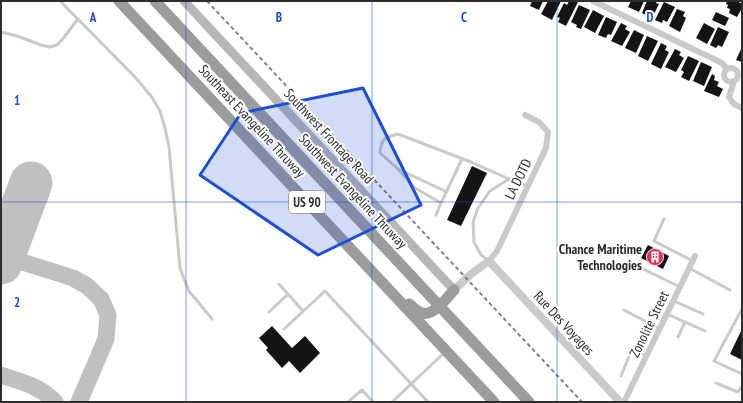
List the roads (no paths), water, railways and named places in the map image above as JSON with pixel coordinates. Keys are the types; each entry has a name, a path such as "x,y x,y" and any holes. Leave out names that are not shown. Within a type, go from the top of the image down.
{"highway":[{"name":"Southeast Evangeline Thruway","path":"119,1 494,402"},
{"name":"Southwest Evangeline Thruway","path":"155,1 529,402"},
{"path":"420,285 442,293 449,293 454,290"},
{"path":"396,298 410,304 417,311 424,314 432,312 454,290"}],"main road":[{"name":"Southwest Frontage Road","path":"184,1 454,290"}],"street":[{"path":"593,1 722,63 727,69"},
{"path":"734,81 730,82 725,79 725,70 734,68 738,73 738,78 734,81 730,97 734,104 742,108"},
{"name":"LA DOTD","path":"489,261 497,251 546,148 548,132 539,122 525,115"},
{"name":"Zonolite Street","path":"624,402 694,259"},
{"path":"454,290 466,278 489,261"},
{"name":"Rue Des Voyages","path":"489,261 620,402"}],"lane":[{"path":"60,1 135,77 151,96 160,111 169,147 180,268 189,291 212,319"},
{"path":"1,32 12,34 50,47 57,45 61,41 78,19"},
{"path":"441,202 415,188 397,168 380,153 380,146 384,139 398,134 528,186"},
{"path":"436,215 462,159"},
{"path":"397,168 446,192"},
{"path":"489,261 481,255 474,242 473,222 478,208 490,191 509,179"},
{"path":"664,219 654,241 694,259"},
{"path":"639,267 680,287"},
{"path":"689,268 730,290"},
{"path":"278,284 303,311"},
{"path":"284,329 325,291 428,402"},
{"path":"269,312 288,294"},
{"path":"674,301 703,314"},
{"path":"742,308 714,361 742,374"},
{"path":"624,310 660,328"},
{"path":"667,314 705,331"},
{"path":"678,337 685,322"},
{"path":"621,376 632,348 647,356"},
{"path":"392,402 446,351"},
{"path":"716,383 740,393 742,386"},
{"path":"348,402 362,390 373,402"}],"railway":[{"path":"207,1 582,402"}],"place":[{"name":"Chance Maritime Technologies","path":"655,257"}]}
